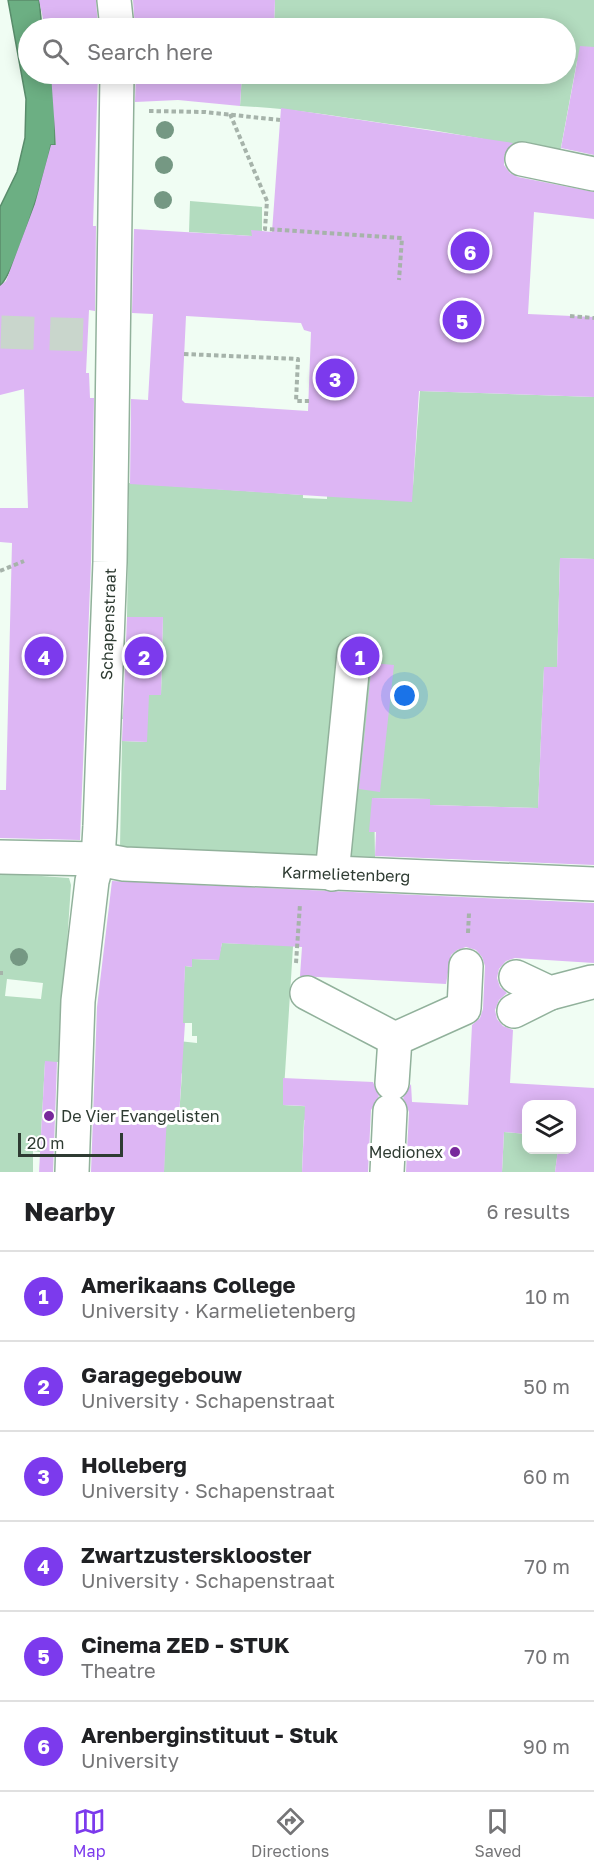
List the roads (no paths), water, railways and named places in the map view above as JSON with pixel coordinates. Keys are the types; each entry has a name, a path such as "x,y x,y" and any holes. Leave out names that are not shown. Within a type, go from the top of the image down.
{"street":[{"path":"114,0 116,18"},
{"name":"Schapenstraat","path":"72,1172 78,1001 92,880 98,859 110,562 101,335 117,84"},
{"path":"522,159 594,174"},
{"path":"332,873 354,653"},
{"name":"Karmelietenberg","path":"0,857 98,859 124,864 594,884"},
{"path":"394,1039 464,1008 466,966"},
{"path":"516,977 550,993"},
{"path":"514,1011 550,993 592,982"},
{"path":"307,993 394,1039"},
{"path":"387,1172 394,1039"}],"tunnel":[{"path":"1,332 88,335"}],"place":[{"name":"Arenberginstituut - Stuk","path":"470,251"},
{"name":"Cinema ZED - STUK","path":"462,320"},
{"name":"Holleberg","path":"335,378"},
{"name":"Zwartzustersklooster","path":"44,656"},
{"name":"Garagegebouw","path":"144,656"},
{"name":"Amerikaans College","path":"360,656"},
{"name":"De Vier Evangelisten","path":"49,1116"},
{"name":"Medionex","path":"455,1152"}]}
